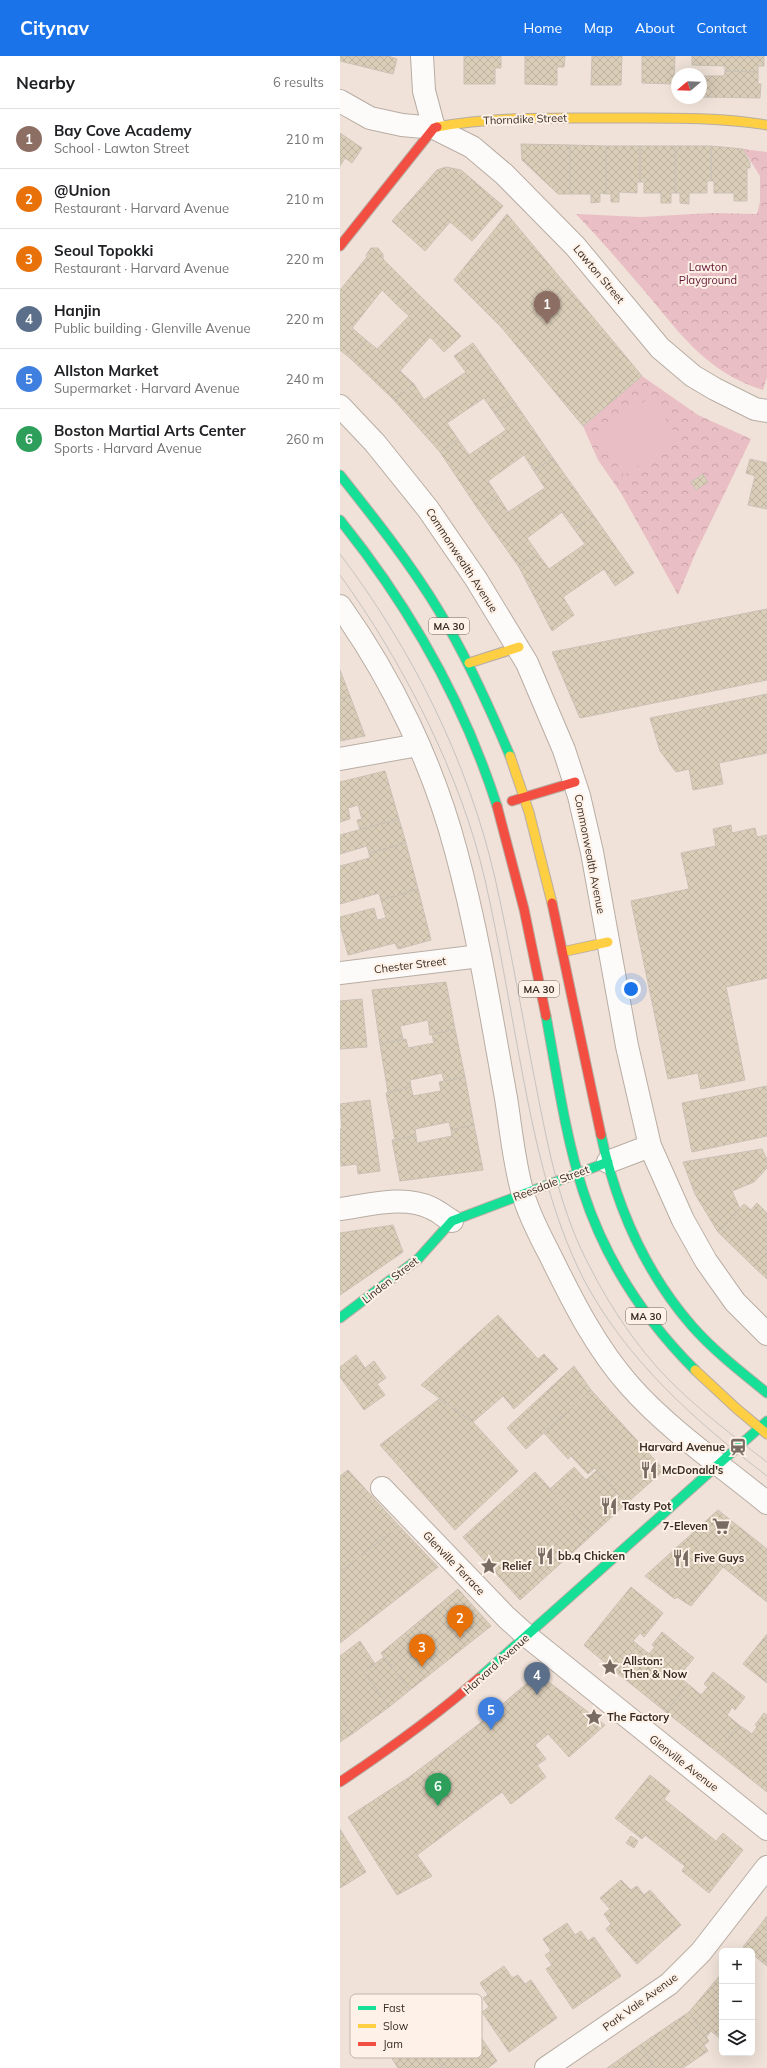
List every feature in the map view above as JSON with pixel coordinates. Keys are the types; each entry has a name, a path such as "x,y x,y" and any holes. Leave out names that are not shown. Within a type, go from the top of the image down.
{"main road":[{"name":"Thorndike Street","path":"434,128 473,121 516,117 718,119 767,125"},
{"path":"340,246 434,128"},
{"name":"MA 30","path":"340,475 366,505 436,604 468,663 501,731 525,796 537,837 608,1162 622,1210 642,1253 662,1286 692,1326 734,1367 767,1393"},
{"name":"MA 30","path":"340,520 390,587 430,652 474,742 497,805 524,910 561,1100 578,1173 585,1199 608,1252 621,1277 651,1322 685,1362 763,1431"},
{"path":"468,663 519,647"},
{"path":"497,805 575,782"},
{"path":"562,952 608,942"},
{"name":"Reesdale Street","path":"452,1221 608,1162"},
{"name":"Linden Street","path":"340,1318 418,1259 452,1221"},
{"name":"Harvard Avenue","path":"340,1782 397,1744 449,1705 718,1465 763,1431 767,1421"}],"street":[{"path":"422,56 424,91 434,128"},
{"name":"Lawton Street","path":"340,101 370,118 402,125 434,128 457,138 489,160 543,212 575,246 660,348 693,376 715,389 755,409 767,411"},
{"name":"Commonwealth Avenue","path":"340,406 375,443 428,509 461,556 519,647 564,750 575,782 592,852 627,1046 650,1146 683,1220 706,1261 734,1302 767,1334"},
{"path":"340,606 385,677 418,745 437,791 452,836 480,956 523,1194 540,1236 563,1282 597,1342 630,1386 672,1426 718,1465 767,1502"},
{"path":"340,759 418,745"},
{"name":"Chester Street","path":"340,973 480,956"},
{"name":"Reesdale Street","path":"608,1162 650,1146"},
{"path":"340,1208 412,1202 431,1208 452,1221"},
{"name":"Glenville Terrace","path":"382,1488 506,1617 527,1636"},
{"name":"Glenville Avenue","path":"527,1636 767,1829"},
{"name":"Park Vale Avenue","path":"546,2068 669,1984 701,1952 767,1866"}],"green space":[{"name":"Lawton Playground","path":"743,149 767,152 767,377 763,390 726,373 711,363 685,339 576,214 641,217 711,213 757,214 760,202 760,176"},
{"path":"642,376 698,415 751,439 696,552 678,595 621,493 598,460 583,426"},
{"path":"651,397 679,439 624,475 597,433"}],"building":[{"path":"340,56 388,56 397,59 393,74 340,61"},
{"path":"464,56 501,56 501,68 495,68 495,84 464,84"},
{"path":"525,56 565,56 564,67 557,67 557,85 525,84"},
{"path":"592,56 622,56 621,85 591,85"},
{"path":"642,56 675,56 675,68 671,68 671,84 642,83"},
{"path":"692,56 764,56 764,66 758,66 758,72 725,71 725,66 692,65"},
{"path":"725,71 758,72 758,84 761,84 760,98 707,97 707,76 724,76"},
{"path":"340,133 362,148 352,163 345,158 340,166"},
{"path":"521,144 570,145 570,194 558,194 522,160"},
{"path":"570,145 606,146 606,194 600,193 600,202 591,203 591,194 570,194"},
{"path":"606,146 640,146 640,182 637,182 637,193 619,192 619,202 611,202 611,194 606,194"},
{"path":"640,146 675,146 675,193 671,193 671,203 661,203 661,193 644,193 644,182 640,182"},
{"path":"675,146 711,146 711,181 707,181 707,193 689,193 689,204 680,203 680,193 675,193"},
{"path":"711,146 743,149 750,163 750,168 747,168 747,201 734,201 734,193 714,193 714,181 711,181"},
{"path":"446,167 461,170 503,206 472,241 450,222 425,251 392,221 437,170"},
{"path":"507,214 642,376 583,426 502,328 454,280"},
{"path":"371,248 378,248 383,254 383,259 411,287 395,303 382,290 352,328 366,340 350,358 340,350 340,290 367,257 366,255"},
{"path":"411,287 461,336 444,352 430,337 400,371 414,384 393,399 350,358 366,340 377,349 409,316 395,303"},
{"path":"473,343 513,400 495,414 484,398 447,423 458,439 440,452 393,399 414,384 424,400 466,372 454,356"},
{"path":"513,400 553,458 534,471 524,455 488,481 498,496 478,509 440,452 458,439 469,455 506,430 495,414"},
{"path":"553,458 594,516 574,529 562,512 527,538 538,554 519,567 478,509 498,496 508,512 545,488 534,471"},
{"path":"750,459 767,463 767,509 748,505 755,476 746,473"},
{"path":"703,474 708,482 696,490 691,482"},
{"path":"594,516 634,573 615,586 604,569 563,597 574,615 552,631 519,567 538,554 549,569 585,544 574,529"},
{"path":"767,609 767,680 580,718 552,652"},
{"path":"340,670 350,696 340,699"},
{"path":"767,694 767,753 719,763 723,784 693,790 689,769 676,772 660,751 650,718"},
{"path":"350,696 365,736 340,741 340,699"},
{"path":"385,771 399,819 360,830 357,820 362,819 358,805 348,808 350,819 340,822 340,782"},
{"path":"399,819 406,843 369,853 367,846 340,854 340,835"},
{"path":"731,825 732,833 755,828 757,837 767,835 767,978 726,987 745,1080 701,1089 698,1073 668,1079 631,901 689,889 681,853 716,846 713,829"},
{"path":"406,843 418,889 381,900 379,893 340,904 340,866 370,858 369,853"},
{"path":"418,889 431,940 398,949 395,943 348,955 340,925 340,917 374,908 377,920 386,918 381,900"},
{"path":"446,982 455,1029 430,1035 428,1020 400,1026 403,1039 380,1044 372,990"},
{"path":"362,999 367,1047 340,1049 340,1001"},
{"path":"455,1029 465,1077 444,1081 442,1073 410,1080 411,1087 388,1093 380,1044 406,1039 408,1048 434,1043 432,1034"},
{"path":"465,1077 474,1125 451,1130 449,1122 415,1129 416,1136 395,1140 386,1093 411,1087 413,1096 441,1091 439,1082"},
{"path":"767,1086 767,1136 692,1152 682,1103"},
{"path":"370,1100 380,1171 358,1174 357,1164 341,1166 340,1129 342,1129 340,1104"},
{"path":"474,1125 483,1170 400,1181 392,1140 416,1136 417,1143 452,1136 451,1130"},
{"path":"762,1149 767,1159 767,1168 754,1182 732,1191 740,1209 718,1232 695,1194 683,1162"},
{"path":"757,1203 767,1213 767,1252 753,1266 718,1232 744,1204 751,1210"},
{"path":"393,1225 403,1252 340,1295 340,1233"},
{"path":"767,1252 767,1279 753,1266"},
{"path":"498,1315 538,1359 544,1354 558,1369 514,1409 503,1396 473,1422 421,1385"},
{"path":"356,1355 365,1368 374,1361 386,1378 377,1384 385,1395 364,1410 340,1377 340,1367"},
{"path":"574,1366 591,1390 526,1449 507,1428"},
{"path":"591,1390 664,1470 627,1503 595,1468 588,1474 571,1456 568,1459 544,1433"},
{"path":"439,1399 473,1422 518,1471 455,1530 380,1445"},
{"path":"574,1467 586,1480 597,1470 627,1503 592,1535 550,1489"},
{"path":"348,1470 399,1526 340,1572 340,1476"},
{"path":"535,1472 592,1535 520,1600 463,1537"},
{"path":"718,1510 767,1549 767,1602 723,1567 691,1606 677,1597 675,1599 645,1576"},
{"path":"399,1526 438,1567 340,1643 340,1572"},
{"path":"631,1587 663,1613 644,1637 640,1633 633,1641 638,1645 616,1672 584,1645"},
{"path":"458,1589 491,1626 410,1690 381,1653"},
{"path":"662,1632 694,1658 684,1670 681,1668 675,1674 688,1684 666,1712 616,1672 638,1645 649,1654 655,1647 652,1645"},
{"path":"767,1634 767,1683 743,1664"},
{"path":"360,1641 375,1664 364,1672 389,1707 352,1734 340,1715 340,1656"},
{"path":"384,1657 410,1690 389,1707 364,1672"},
{"path":"713,1672 745,1697 735,1710 732,1707 727,1715 739,1725 717,1752 666,1712 688,1684 701,1695 708,1687 704,1684"},
{"path":"532,1679 545,1679 605,1725 569,1757 548,1734 535,1745 546,1759 537,1765 546,1777 511,1804 502,1792 417,1855 432,1876 397,1895 348,1817 408,1778 440,1754 479,1724"},
{"path":"764,1713 767,1715 767,1792 717,1752 739,1725 752,1734 757,1727 755,1725"},
{"path":"340,1715 352,1734 340,1742"},
{"path":"650,1775 670,1791 664,1799 716,1841 723,1833 743,1850 709,1893 682,1871 685,1866 645,1835 642,1839 615,1818"},
{"path":"340,1829 366,1872 340,1888"},
{"path":"631,1836 638,1841 634,1848 626,1843"},
{"path":"621,1880 631,1890 637,1886 644,1895 650,1890 681,1925 637,1964 606,1929 611,1924 604,1914 610,1909 600,1898"},
{"path":"767,1916 767,1966 755,1956 755,1948 743,1947"},
{"path":"567,1923 575,1935 581,1931 588,1941 594,1937 621,1976 573,2009 546,1969 552,1965 545,1955 551,1951 543,1939"},
{"path":"504,1966 512,1978 518,1975 525,1984 531,1980 557,2018 509,2052 482,2012 489,2007 483,1998 488,1995 480,1983"},
{"path":"719,1977 719,2038 711,2031 706,2037 689,2012"},
{"path":"689,2012 709,2041 704,2045 708,2051 683,2068 656,2068 640,2045"},
{"path":"482,2039 497,2061 488,2068 443,2068 436,2058 482,2058"},
{"path":"640,2045 656,2068 607,2068"},
{"path":"392,2058 436,2058 443,2068 398,2068"}],"tram line":[{"path":"340,554 391,628 414,667 453,749 470,791 484,834 495,878 551,1160 564,1205 581,1248 599,1284 616,1313 625,1327 657,1367 679,1390 704,1412 767,1462"},
{"path":"340,575 386,645 407,682 445,760 461,800 485,880 540,1157 554,1206 572,1255 600,1308 641,1362 688,1411 767,1476"}],"traffic: fast":[{"path":"340,475 404,558 439,611 477,682 510,756"},
{"path":"340,520 389,586 432,656 468,729 497,806"},
{"path":"546,1016 571,1148 583,1191 592,1216 603,1241 628,1287 643,1309 677,1351 695,1370"},
{"path":"601,1135 607,1161 624,1212 634,1236 660,1283 675,1305 700,1335 728,1361 767,1393"},
{"path":"340,1318 418,1259 452,1221 608,1162"},
{"path":"479,1678 767,1421"}],"traffic: slow":[{"path":"437,127 460,123 505,119 550,118 693,118 749,122 767,125"},
{"path":"469,663 519,647"},
{"path":"510,756 529,812 552,903"},
{"path":"562,952 608,942"},
{"path":"695,1370 737,1409 767,1434"}],"traffic: jam":[{"path":"340,246 434,128 437,127"},
{"path":"512,801 575,782"},
{"path":"497,806 524,909 546,1016"},
{"path":"552,903 601,1135"},
{"path":"340,1782 411,1733 479,1678"}],"place":[{"name":"Bay Cove Academy","path":"547,324"},
{"name":"Harvard Avenue","path":"738,1447"},
{"name":"McDonald's","path":"649,1470"},
{"name":"Tasty Pot","path":"609,1506"},
{"name":"7-Eleven","path":"721,1526"},
{"name":"bb.q Chicken","path":"545,1556"},
{"name":"Five Guys","path":"681,1558"},
{"name":"Relief","path":"489,1566"},
{"name":"@Union","path":"460,1638"},
{"name":"Seoul Topokki","path":"422,1667"},
{"name":"Allston: Then & Now","path":"610,1667"},
{"name":"Hanjin","path":"537,1695"},
{"name":"The Factory","path":"594,1717"},
{"name":"Allston Market","path":"491,1730"},
{"name":"Boston Martial Arts Center","path":"438,1806"}]}
